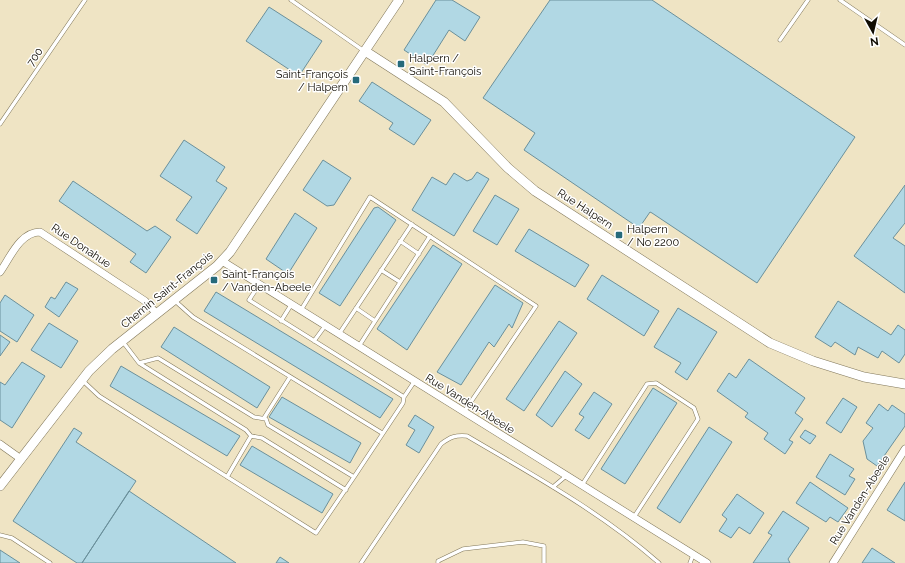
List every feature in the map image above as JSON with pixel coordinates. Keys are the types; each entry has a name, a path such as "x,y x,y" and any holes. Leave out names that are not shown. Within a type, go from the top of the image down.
{"street":[{"name":"Chemin Saint-François","path":"0,486 82,380 105,356 222,261 238,241 399,0"},
{"name":"Rue Halpern","path":"365,51 444,102 508,168 535,190 770,342 813,361 864,377 905,384"},
{"name":"Rue Donahue","path":"0,272 23,239 32,232 40,232 145,302 157,314"},
{"name":"Rue Vanden-Abeele","path":"222,261 291,306 707,563"},
{"path":"0,444 20,459"},
{"name":"Rue Vanden-Abeele","path":"833,563 905,449"}],"lane":[{"name":"700","path":"0,124 85,0"},
{"path":"291,0 365,51"},
{"path":"780,40 808,0"},
{"path":"840,0 905,45"},
{"path":"301,311 370,196 536,306 464,413"},
{"path":"338,335 412,224"},
{"path":"358,347 430,236"},
{"path":"400,241 419,254"},
{"path":"381,270 400,282"},
{"path":"259,285 249,300 404,397"},
{"path":"174,300 193,317 382,433"},
{"path":"281,320 291,306"},
{"path":"356,308 375,321"},
{"path":"314,341 325,326"},
{"path":"122,342 139,363 246,430 251,436 262,438 346,490"},
{"path":"139,363 158,358 254,417 264,418"},
{"path":"264,418 290,376"},
{"path":"82,380 99,396 316,534 403,403 404,397 414,382"},
{"path":"582,486 647,384 656,383 694,408 698,419 633,518"},
{"path":"264,418 268,425 354,478"},
{"path":"227,477 251,436"},
{"path":"361,563 440,444 453,436 467,436 553,487 610,524 658,563"},
{"path":"553,487 566,476"},
{"path":"0,535 12,538 50,563"},
{"path":"438,563 438,561 463,549 523,542 544,546 544,563"},
{"path":"690,563 693,555"}],"building":[{"path":"436,0 452,0 480,17 465,41 449,30 427,65 404,50"},
{"path":"550,0 652,0 855,137 757,283 650,212 639,228 524,150 535,133 483,98"},
{"path":"269,7 322,41 299,76 246,41"},
{"path":"372,82 431,120 414,145 389,129 393,123 359,101"},
{"path":"184,140 225,167 216,181 227,188 197,234 176,220 192,197 160,176"},
{"path":"323,160 351,178 334,205 327,206 303,190"},
{"path":"477,172 489,179 454,236 412,210 432,177 446,185 454,173 467,181 472,179"},
{"path":"73,181 147,231 155,226 171,237 146,273 130,262 136,254 59,201"},
{"path":"905,185 905,223 893,238 905,246 905,293 854,256"},
{"path":"495,195 519,209 497,245 473,231"},
{"path":"378,207 396,220 340,306 319,293 374,208"},
{"path":"295,213 317,228 288,274 266,259"},
{"path":"529,229 589,265 575,287 515,251"},
{"path":"433,245 462,264 407,350 377,329"},
{"path":"602,275 659,311 644,336 587,299"},
{"path":"66,282 78,289 59,317 45,307 51,297 55,299"},
{"path":"495,285 523,303 512,328 509,324 494,347 489,342 461,385 437,372"},
{"path":"216,292 393,399 380,418 204,311"},
{"path":"5,295 34,315 17,342 0,331 0,303"},
{"path":"838,301 891,335 898,325 905,330 905,354 899,363 882,351 878,358 858,347 855,355 835,342 831,347 815,337"},
{"path":"678,308 717,332 687,380 675,372 681,363 654,347"},
{"path":"559,321 577,333 524,411 506,399"},
{"path":"49,323 78,341 61,368 31,350"},
{"path":"174,327 270,387 257,408 161,347"},
{"path":"0,335 10,342 0,356"},
{"path":"749,359 805,398 795,413 803,419 789,440 793,442 785,454 764,439 768,433 745,417 748,413 717,391 729,373 736,378"},
{"path":"22,362 45,376 12,428 0,420 0,382 5,385"},
{"path":"121,366 240,436 227,456 110,386"},
{"path":"565,371 582,384 552,427 536,415"},
{"path":"653,388 677,403 625,484 601,469"},
{"path":"594,392 612,404 589,439 575,430 584,417 579,414"},
{"path":"282,397 361,443 350,463 269,417"},
{"path":"843,398 857,407 841,433 826,423"},
{"path":"879,404 888,411 892,405 905,414 905,426 877,466 867,459 863,441 873,428 866,423"},
{"path":"415,415 434,427 419,453 406,445 415,430 408,426"},
{"path":"709,427 732,442 680,523 657,508"},
{"path":"74,428 82,433 76,442 136,481 82,563 77,563 13,521"},
{"path":"805,430 816,436 810,444 800,437"},
{"path":"252,446 333,494 322,513 240,465"},
{"path":"830,454 854,469 849,476 855,479 845,495 816,477"},
{"path":"810,482 848,508 838,522 830,517 826,522 796,503"},
{"path":"905,482 905,521 887,510"},
{"path":"129,491 236,563 82,563"},
{"path":"737,494 764,513 750,534 739,527 731,538 719,531 727,519 722,515"},
{"path":"783,511 809,528 788,559 790,563 753,563 772,535 768,533"},
{"path":"872,548 895,563 862,563"},
{"path":"0,550 20,563 0,563"},
{"path":"280,557 289,563 276,563"}],"place":[{"name":"Halpern / Saint-François","path":"401,64"},
{"name":"Saint-François / Halpern","path":"356,80"},
{"name":"Halpern / No 2200","path":"619,235"},
{"name":"Saint-François / Vanden-Abeele","path":"214,280"}]}
